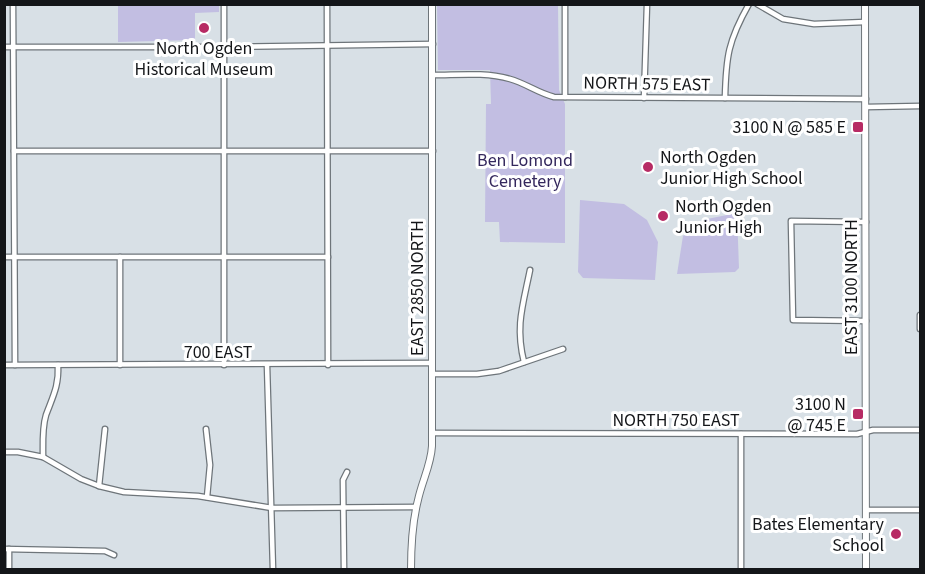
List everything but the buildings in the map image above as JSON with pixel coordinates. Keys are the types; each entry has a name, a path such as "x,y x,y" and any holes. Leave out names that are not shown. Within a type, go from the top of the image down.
{"street":[{"path":"13,4 15,365"},
{"path":"224,4 224,365"},
{"path":"327,4 328,364"},
{"name":"EAST 2850 NORTH","path":"411,570 411,540 416,507 431,458 432,434 432,4"},
{"path":"565,4 565,97"},
{"path":"644,98 647,4"},
{"path":"725,99 726,63 733,32 749,4"},
{"path":"757,4 783,19 814,24 865,22"},
{"name":"EAST 3100 NORTH","path":"865,4 866,570"},
{"path":"4,47 433,44"},
{"name":"NORTH 575 EAST","path":"433,75 502,76 518,81 535,91 565,97 725,99 921,106"},
{"path":"14,151 433,151"},
{"path":"866,222 791,221 793,320 866,321"},
{"path":"4,257 327,257"},
{"path":"120,257 120,365"},
{"path":"524,362 518,329 530,270"},
{"path":"921,315 921,328"},
{"path":"432,374 477,374 499,371 563,349"},
{"name":"700 EAST","path":"4,365 432,363"},
{"path":"42,457 45,417 56,393 59,379 58,365"},
{"path":"267,365 273,570"},
{"path":"99,486 105,429"},
{"path":"206,429 210,465 207,497"},
{"name":"NORTH 750 EAST","path":"432,434 867,433 873,430 919,430"},
{"path":"741,434 741,570"},
{"path":"4,452 18,452 42,457 81,479 124,492 207,497 272,508 416,507"},
{"path":"344,570 343,480 347,472"},
{"path":"867,510 921,510"},
{"path":"9,570 7,549 105,551 114,555"}],"green space":[{"path":"118,5 219,5 219,12 195,13 195,40 118,42"},
{"name":"Ben Lomond Cemetery","path":"437,5 558,5 559,90 565,104 565,243 500,242 499,222 485,222 486,104 491,104 490,70 438,70"},
{"path":"580,200 624,204 647,220 658,242 655,280 583,278 578,272"},
{"path":"737,213 739,268 735,272 677,274 683,236 707,219"}],"place":[{"name":"North Ogden Historical Museum","path":"204,28"},
{"name":"3100 N @ 585 E","path":"858,127"},
{"name":"North Ogden Junior High School","path":"648,167"},
{"name":"North Ogden Junior High","path":"663,216"},
{"name":"3100 N @ 745 E","path":"858,414"},
{"name":"Bates Elementary School","path":"896,534"}]}
